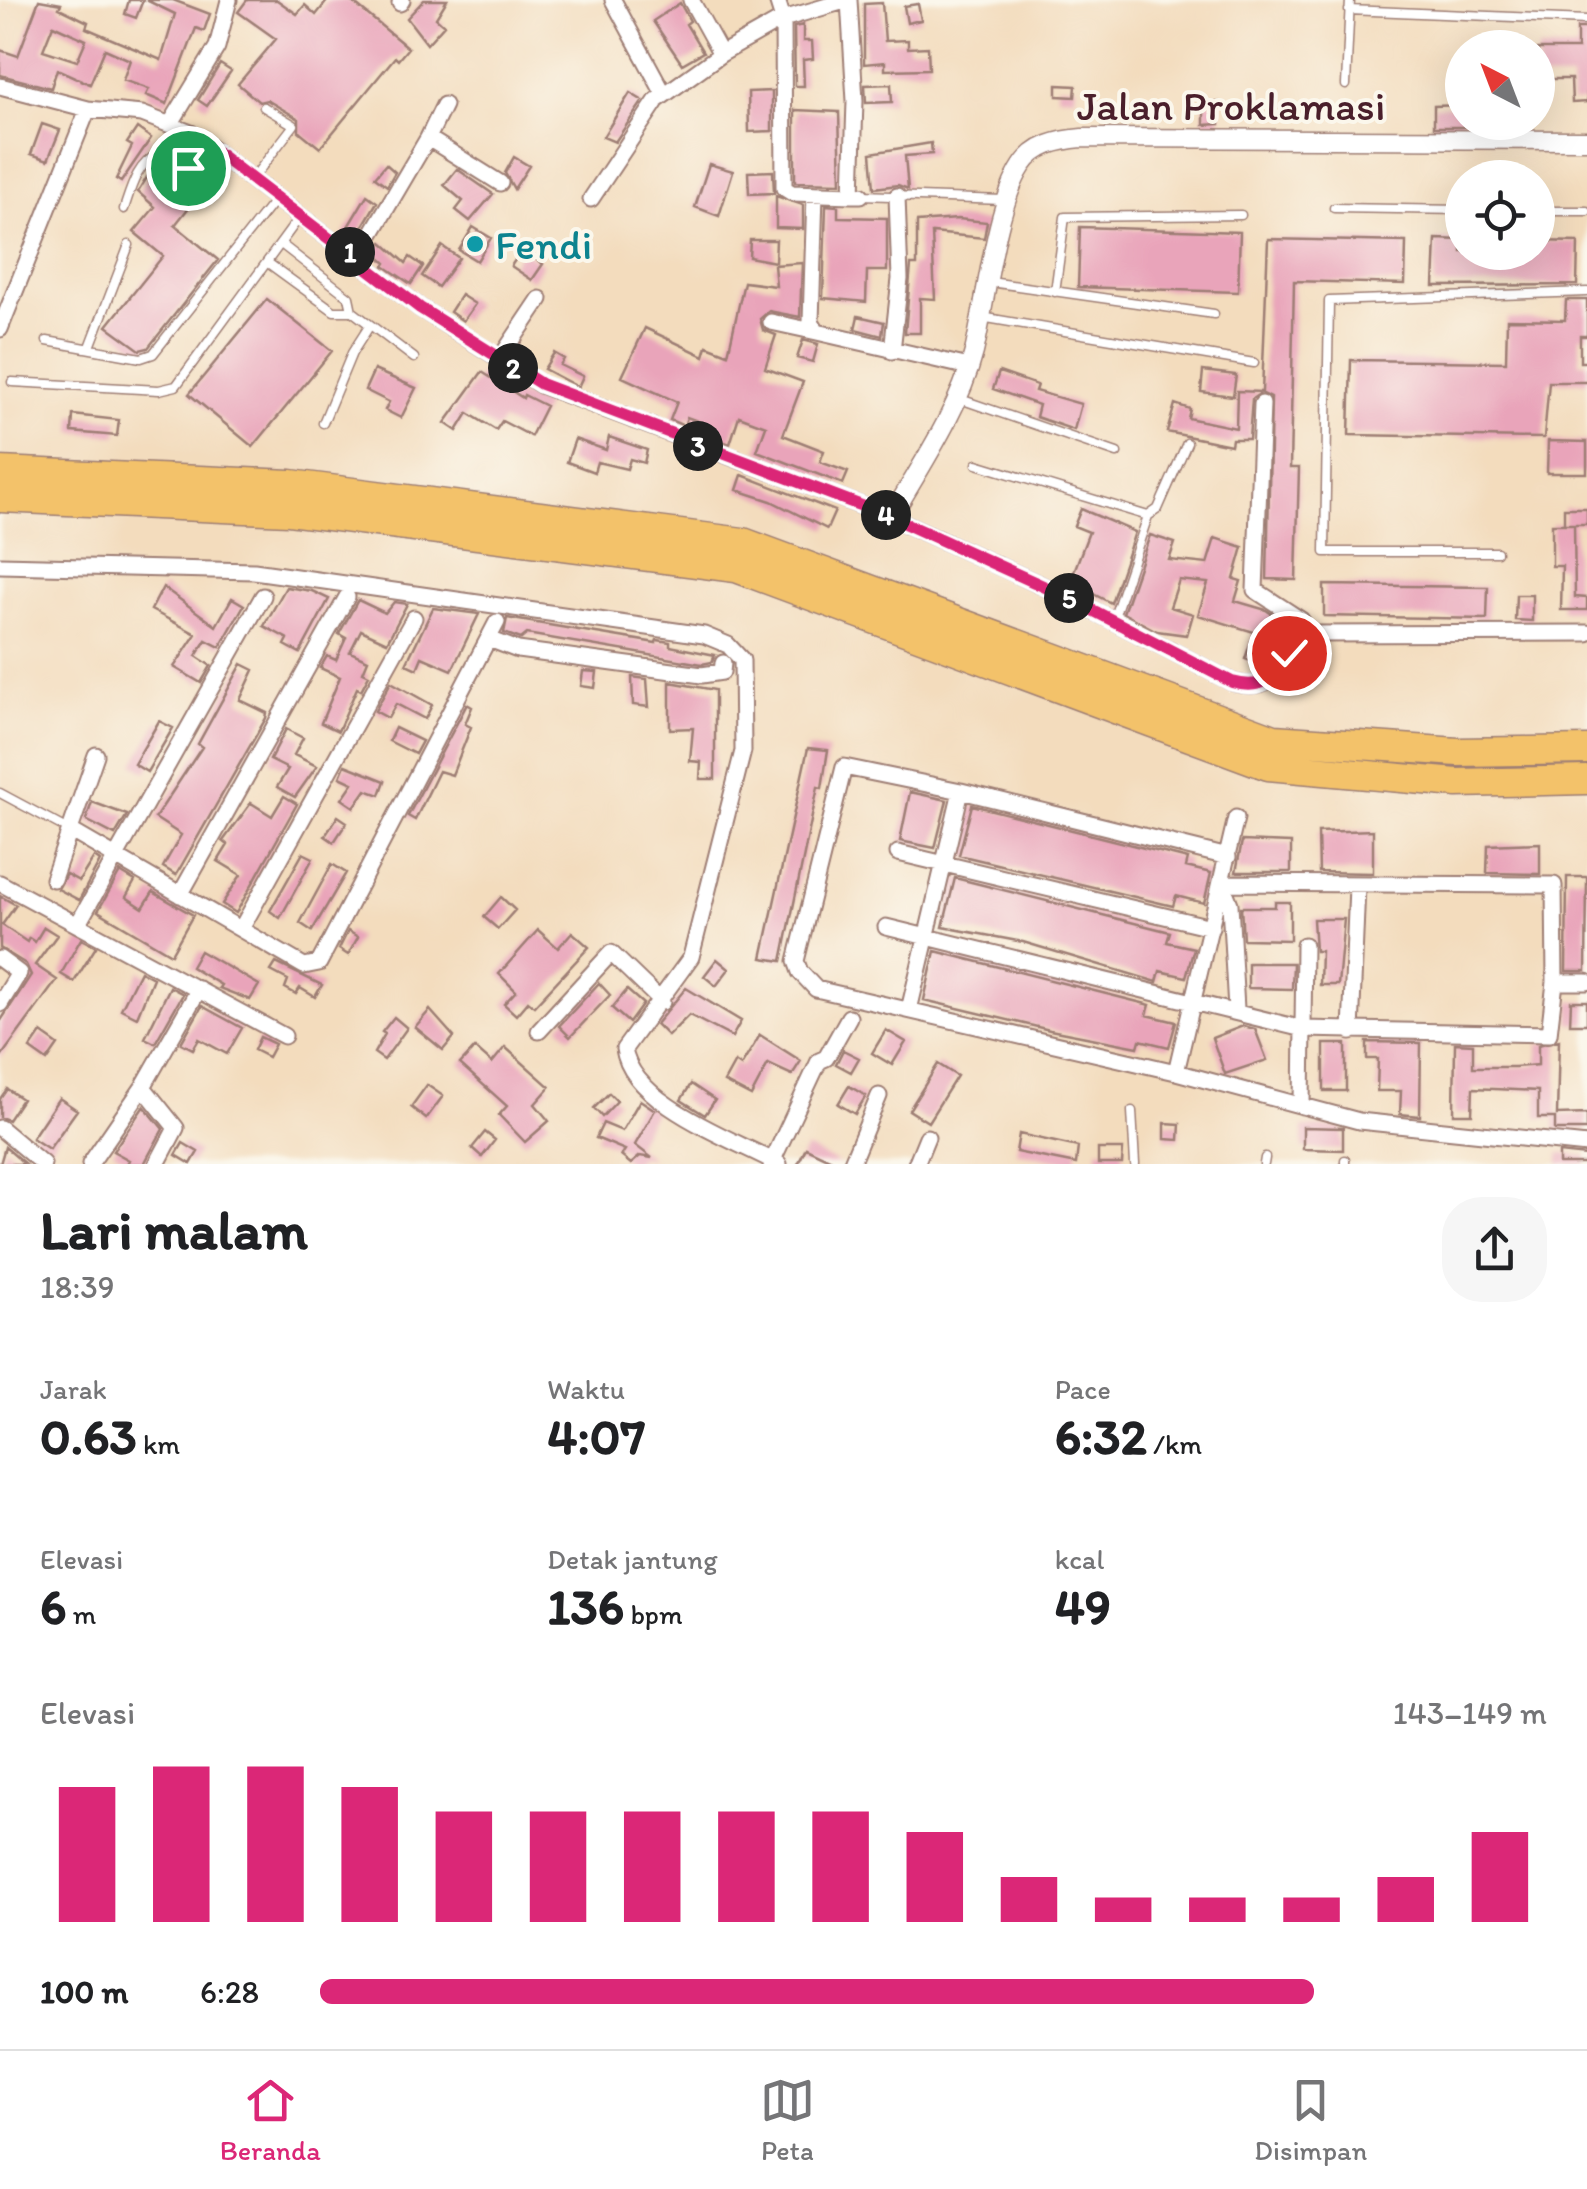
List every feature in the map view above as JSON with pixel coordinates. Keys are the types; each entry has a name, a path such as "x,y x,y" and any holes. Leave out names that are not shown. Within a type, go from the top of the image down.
{"highway":[{"path":"0,470 291,484 743,542 1274,739 1458,752 1587,750"},
{"path":"0,498 288,512 736,568 1268,766 1587,791"},
{"path":"1458,752 1587,742"},
{"path":"1498,784 1587,780"}],"street":[{"path":"171,123 218,48 229,0"},
{"path":"613,0 664,94"},
{"path":"691,0 721,54"},
{"path":"591,199 664,94 721,54 783,19 849,0 856,195 792,193 784,188 783,19 776,0"},
{"path":"0,86 88,109 142,114 171,123 254,177 420,308 499,360 585,404 891,517 1246,686 1267,682 1298,640 1311,634 1587,633"},
{"path":"358,258 444,104"},
{"path":"0,329 88,109"},
{"path":"428,138 500,183"},
{"name":"Jalan Proklamasi","path":"891,517 969,367 1008,200 1027,159 1057,140 1587,140"},
{"path":"815,194 811,322 817,332"},
{"path":"892,351 900,279 897,196"},
{"path":"499,360 540,299"},
{"path":"770,322 969,367"},
{"path":"1262,404 1255,590 1264,600 1300,620 1311,634"},
{"path":"0,565 254,571 704,635 728,645 742,660 743,750 692,957 624,1049 634,1080 653,1096 774,1163 818,1061 826,1058 848,1016"},
{"path":"79,922 263,596"},
{"path":"180,894 347,598"},
{"path":"241,929 414,618"},
{"path":"71,832 304,966 319,963 498,622"},
{"path":"489,639 518,650 702,675 722,672 723,662"},
{"path":"53,879 96,755"},
{"path":"1228,858 961,790 844,767 796,948 800,972 816,989 1176,1072 1388,1127 1587,1144"},
{"path":"908,1010 961,790"},
{"path":"1176,1072 1236,818"},
{"path":"898,853 1211,928"},
{"path":"886,927 1303,1029 1549,1034 1555,982 1552,882 1357,886 1222,883"},
{"path":"0,883 37,906 79,922 284,1036"},
{"path":"1222,883 1230,904 1236,1010"},
{"path":"1350,1032 1357,886"},
{"path":"1302,1106 1304,945"},
{"path":"539,1030 612,953 662,1002"},
{"path":"0,958 20,973 0,1004"},
{"path":"1555,982 1587,982"},
{"path":"90,1164 143,1087 199,988"},
{"path":"143,1087 176,1128 157,1164"},
{"path":"851,1164 879,1096"},
{"path":"0,1128 43,1164"},
{"path":"916,1164 927,1137"}],"lane":[{"path":"1346,85 1350,5 1587,20"},
{"path":"254,177 294,126 264,107"},
{"path":"124,209 135,177 150,158 159,154 196,168 216,152"},
{"path":"856,195 1008,200"},
{"path":"47,340 141,358 152,354 278,197"},
{"path":"1334,208 1445,210"},
{"path":"1555,211 1587,212"},
{"path":"12,382 159,390 176,386 302,214"},
{"path":"1055,292 1065,218 1241,215"},
{"path":"90,348 129,244"},
{"path":"281,244 349,297 352,311 414,358"},
{"path":"268,263 334,312 352,311"},
{"path":"990,282 1214,314"},
{"path":"1496,552 1325,552 1329,301 1587,292"},
{"path":"982,317 1254,363"},
{"path":"323,423 345,367 370,325"},
{"path":"956,398 1117,453"},
{"path":"1113,620 1148,516 1158,509 1187,444"},
{"path":"978,464 1148,516"},
{"path":"0,794 71,832"},
{"path":"1132,1111 1135,1164"}],"building":[{"path":"39,0 61,4 59,8 88,22 86,28 161,60 175,14 146,0 173,0 210,14 204,31 196,28 167,104 146,95 149,89 123,80 130,60 105,49 90,84 57,69 51,88 0,75 0,50 18,56","holes":["53,25 86,40 77,61 43,50"]},
{"path":"129,0 143,0 136,18 125,14"},
{"path":"247,0 277,0 297,14 305,5 316,15 328,0 350,0 408,48 398,60 395,57 320,148 299,131 299,119 267,100 259,102 238,84 276,39 238,12"},
{"path":"424,0 447,0 436,18 444,25 427,44 407,18"},
{"path":"680,3 690,21 686,24 703,52 682,64 653,21"},
{"path":"882,3 885,41 908,40 908,48 928,47 929,69 885,70 885,62 864,64 864,4"},
{"path":"918,4 921,20 907,23 904,6"},
{"path":"803,25 803,41 812,41 813,59 803,60 804,86 795,86 794,27"},
{"path":"1577,28 1587,28 1587,102 1572,103 1571,79 1555,79 1555,49 1577,49"},
{"path":"220,64 231,71 207,106 198,100"},
{"path":"891,84 892,102 866,103 865,85"},
{"path":"1057,85 1076,86 1075,97 1057,96"},
{"path":"772,91 772,131 749,132 748,92"},
{"path":"630,93 643,101 615,142 603,137"},
{"path":"1219,102 1220,124 1204,125 1204,103"},
{"path":"1434,106 1445,106 1445,127 1434,127"},
{"path":"795,110 839,112 841,183 795,182"},
{"path":"42,124 60,130 48,160 31,154"},
{"path":"137,128 151,138 121,182 116,179 132,146 127,143"},
{"path":"931,143 932,154 905,156 908,189 898,185 874,188 871,153"},
{"path":"514,157 529,166 514,189 505,173"},
{"path":"386,164 395,172 387,186 375,177"},
{"path":"709,164 733,171 719,216 695,207"},
{"path":"457,169 493,194 470,221 456,210 463,201 444,185"},
{"path":"773,171 774,193 749,194 748,172"},
{"path":"149,174 178,199 188,187 198,196 175,225 218,260 148,348 140,350 107,326 163,256 134,232 155,207 138,192"},
{"path":"367,195 377,202 353,243 343,235"},
{"path":"776,196 803,205 803,229 776,228"},
{"path":"826,205 838,206 838,217 887,218 887,271 867,271 866,302 823,298"},
{"path":"917,222 987,222 984,238 932,233 935,299 920,298 920,333 905,333 911,265 917,265"},
{"name":"Fendi","path":"473,227 491,238 477,261 459,250"},
{"path":"1080,227 1240,232 1238,292 1078,287"},
{"path":"1268,239 1406,242 1405,284 1294,281 1290,468 1299,468 1296,580 1267,579 1271,398 1261,393 1252,399 1249,439 1232,439 1231,445 1167,432 1175,404 1190,409 1188,418 1236,428 1237,391 1262,392"},
{"path":"1436,239 1445,239 1445,270 1555,270 1555,241 1578,242 1577,285 1434,286"},
{"path":"750,240 776,240 775,262 749,257"},
{"path":"382,242 406,263 410,257 423,266 411,284 384,266 386,263 374,252"},
{"path":"442,246 459,258 438,287 422,276"},
{"path":"522,250 543,264 532,280 511,266"},
{"path":"802,263 800,317 769,311 760,319 763,330 776,335 765,368 803,382 783,435 824,451 820,462 848,472 843,484 757,451 766,426 739,416 730,444 703,434 706,424 687,417 684,426 670,420 677,402 622,377 645,328 704,356 707,346 728,354 744,282 776,286 774,265"},
{"path":"461,295 475,304 463,321 450,312"},
{"path":"267,299 332,351 253,447 189,394"},
{"path":"1566,300 1587,300 1587,336 1580,336 1580,362 1587,362 1587,382 1549,382 1544,438 1349,435 1351,360 1506,362 1507,319 1565,320"},
{"path":"858,316 884,322 882,336 855,329"},
{"path":"803,340 818,344 813,362 797,358"},
{"path":"554,353 564,359 560,365 583,376 578,387 544,369"},
{"path":"374,370 416,388 401,418 385,410 389,402 365,390"},
{"path":"1203,371 1236,375 1233,396 1201,392"},
{"path":"482,372 523,398 524,395 546,406 531,436 502,421 496,430 468,413 457,431 445,423"},
{"path":"999,372 1037,385 1035,391 1081,404 1074,430 1036,417 1039,405 993,389"},
{"path":"73,415 119,420 117,436 72,432"},
{"path":"609,437 647,450 644,463 630,459 627,469 597,462 594,472 567,462 575,439 606,450"},
{"path":"1548,441 1587,442 1587,473 1547,473"},
{"path":"742,475 835,511 827,529 771,501 737,490"},
{"path":"1564,508 1587,508 1587,524 1564,524"},
{"path":"1081,509 1135,532 1111,603 1070,582 1089,532 1074,526"},
{"path":"1552,524 1574,524 1575,597 1587,598 1587,610 1561,610 1562,566 1552,566"},
{"path":"1150,535 1175,543 1169,560 1207,564 1215,538 1243,547 1234,579 1241,581 1235,601 1266,610 1284,622 1266,666 1245,659 1254,632 1198,615 1208,583 1179,580 1170,607 1193,614 1187,635 1157,631 1123,613"},
{"path":"1324,585 1488,587 1487,619 1324,616"},
{"path":"163,587 216,626 232,598 244,605 220,647 206,640 196,656 211,666 201,683 174,667 196,634 151,610"},
{"path":"286,587 312,591 329,599 300,653 285,645 288,639 264,626"},
{"path":"1516,595 1532,595 1532,621 1515,620"},
{"path":"358,600 385,613 394,602 407,604 387,642 361,630 350,652 368,660 363,672 369,675 361,690 357,688 338,731 321,723 340,677 320,668 327,656 336,660 346,638 339,634"},
{"path":"433,608 479,614 452,670 422,657 417,669 406,664"},
{"path":"507,618 656,643 670,642 670,646 715,655 712,662 702,664 527,634 521,639 504,633"},
{"path":"242,664 254,670 240,700 267,713 266,718 176,875 163,867 181,835 155,818 202,747 198,744"},
{"path":"583,671 597,672 595,688 581,686"},
{"path":"632,677 647,679 649,707 633,705"},
{"path":"391,682 432,705 425,719 396,704 388,718 375,711"},
{"path":"670,682 715,690 715,779 700,779 701,762 690,761 693,728 670,729"},
{"path":"467,704 472,707 465,724 471,727 452,775 439,771 415,820 408,816"},
{"path":"159,721 173,728 147,772 134,764"},
{"path":"395,728 422,741 415,754 389,741"},
{"path":"286,729 303,738 294,755 317,766 295,797 277,787 288,769 270,760"},
{"path":"808,748 828,750 822,788 818,787 782,961 762,958"},
{"path":"345,765 385,781 380,795 366,790 354,807 342,799 353,783 340,777"},
{"path":"910,792 947,800 935,848 900,841"},
{"path":"284,796 297,804 236,913 222,904 241,875 218,861 228,845 223,841 251,803 272,816"},
{"path":"92,802 127,815 115,835 86,820"},
{"path":"972,805 1188,859 1186,867 1211,873 1204,903 1176,896 1173,906 959,855"},
{"path":"338,816 347,822 334,842 325,836"},
{"path":"1373,830 1373,873 1319,872 1318,832"},
{"path":"1242,841 1291,843 1291,872 1236,872"},
{"path":"1540,843 1540,874 1487,873 1488,845"},
{"path":"303,853 313,858 280,918 270,911"},
{"path":"94,857 100,861 79,900 58,889 66,874 79,881"},
{"path":"332,864 346,873 312,931 300,923"},
{"path":"120,872 135,881 126,897 143,908 153,892 193,915 171,954 98,911"},
{"path":"1567,877 1587,877 1586,971 1566,971"},
{"path":"955,878 1170,932 1167,942 1194,948 1186,977 1160,971 1157,982 1023,942 943,927"},
{"path":"0,896 16,905 2,925 27,942 29,938 35,942 44,927 57,935 35,965 57,980 0,1058 0,1022 31,975 26,964 0,948"},
{"path":"501,897 515,910 498,929 484,917"},
{"path":"1275,902 1290,902 1290,940 1243,939 1241,907 1275,907"},
{"path":"1313,919 1344,919 1338,985 1320,985 1321,951 1315,951"},
{"path":"538,930 558,948 572,932 589,947 534,1006 528,1001 516,1015 504,1004 516,991 499,974"},
{"path":"348,931 358,937 348,955 339,949"},
{"path":"81,939 96,947 74,982 61,974"},
{"path":"200,951 259,985 250,1000 219,988 221,985 191,967"},
{"path":"935,951 1150,1005 1147,1015 1176,1022 1169,1047 1140,1040 1138,1047 924,1000"},
{"path":"717,959 729,969 716,986 704,976"},
{"path":"276,963 322,985 315,997 300,988 296,994 285,988 288,980 271,971"},
{"path":"1248,963 1293,963 1292,989 1248,988"},
{"path":"140,971 153,978 137,1017 121,1009"},
{"path":"599,983 610,995 570,1037 559,1026"},
{"path":"170,987 183,994 155,1043 145,1038"},
{"path":"686,988 741,1021 732,1037 689,1015 668,1036 656,1024"},
{"path":"627,990 643,1004 629,1023 612,1008"},
{"path":"1571,1001 1587,1001 1587,1024 1570,1024"},
{"path":"202,1006 242,1028 227,1054 199,1039 193,1049 181,1043"},
{"path":"430,1010 454,1037 443,1050 415,1027"},
{"path":"394,1017 407,1028 384,1060 374,1053 385,1034 382,1032"},
{"path":"1243,1026 1255,1029 1267,1060 1225,1074 1212,1038"},
{"path":"886,1030 906,1042 892,1065 872,1053"},
{"path":"41,1033 58,1045 47,1061 30,1049"},
{"path":"760,1035 801,1061 792,1075 768,1064 751,1096 724,1082 735,1062 741,1066"},
{"path":"260,1037 275,1044 268,1057 254,1050"},
{"path":"1559,1040 1557,1115 1587,1114 1587,1130 1555,1130 1555,1118 1538,1118 1538,1091 1473,1088 1472,1114 1454,1114 1455,1043 1473,1044 1473,1067 1515,1067 1538,1065 1538,1045"},
{"path":"1367,1042 1421,1043 1420,1116 1400,1114 1401,1091 1377,1091 1378,1059 1367,1059"},
{"path":"1324,1044 1346,1044 1346,1091 1324,1091"},
{"path":"505,1047 550,1087 535,1104 549,1121 525,1142 499,1115 507,1106 460,1064 475,1048 492,1063"},
{"path":"843,1050 859,1058 851,1072 836,1064"},
{"path":"938,1064 957,1076 928,1122 909,1110"},
{"path":"691,1084 715,1100 705,1115 681,1100"},
{"path":"427,1085 443,1096 426,1119 411,1107"},
{"path":"849,1086 866,1096 855,1114 838,1104"},
{"path":"7,1089 22,1099 8,1120 0,1117 0,1099"},
{"path":"609,1093 617,1101 602,1117 594,1108"},
{"path":"59,1098 77,1110 49,1149 32,1138"},
{"path":"640,1100 655,1110 635,1145 652,1158 640,1156 631,1164 621,1156 625,1150 596,1138 603,1123 622,1131"},
{"path":"144,1106 163,1129 144,1164 127,1164 129,1160 113,1151"},
{"path":"1165,1123 1180,1124 1179,1140 1165,1139"},
{"path":"1303,1127 1343,1128 1343,1150 1303,1149"},
{"path":"485,1132 495,1140 482,1157 472,1148"},
{"path":"1019,1134 1078,1147 1076,1164 1016,1152"},
{"path":"183,1143 198,1152 191,1164 176,1155"},
{"path":"5,1147 25,1164 0,1164"},
{"path":"806,1148 840,1164 798,1164"},
{"path":"1098,1149 1123,1149 1122,1164 1098,1164"},
{"path":"1559,1153 1587,1156 1587,1164 1559,1164"}],"place":[{"name":"Fendi","path":"475,244"}],"route":[{"path":"188,168 196,168 216,152 254,177 420,308 541,384 598,409 891,517 1065,596 1232,682 1246,686 1267,682 1289,653"}]}
